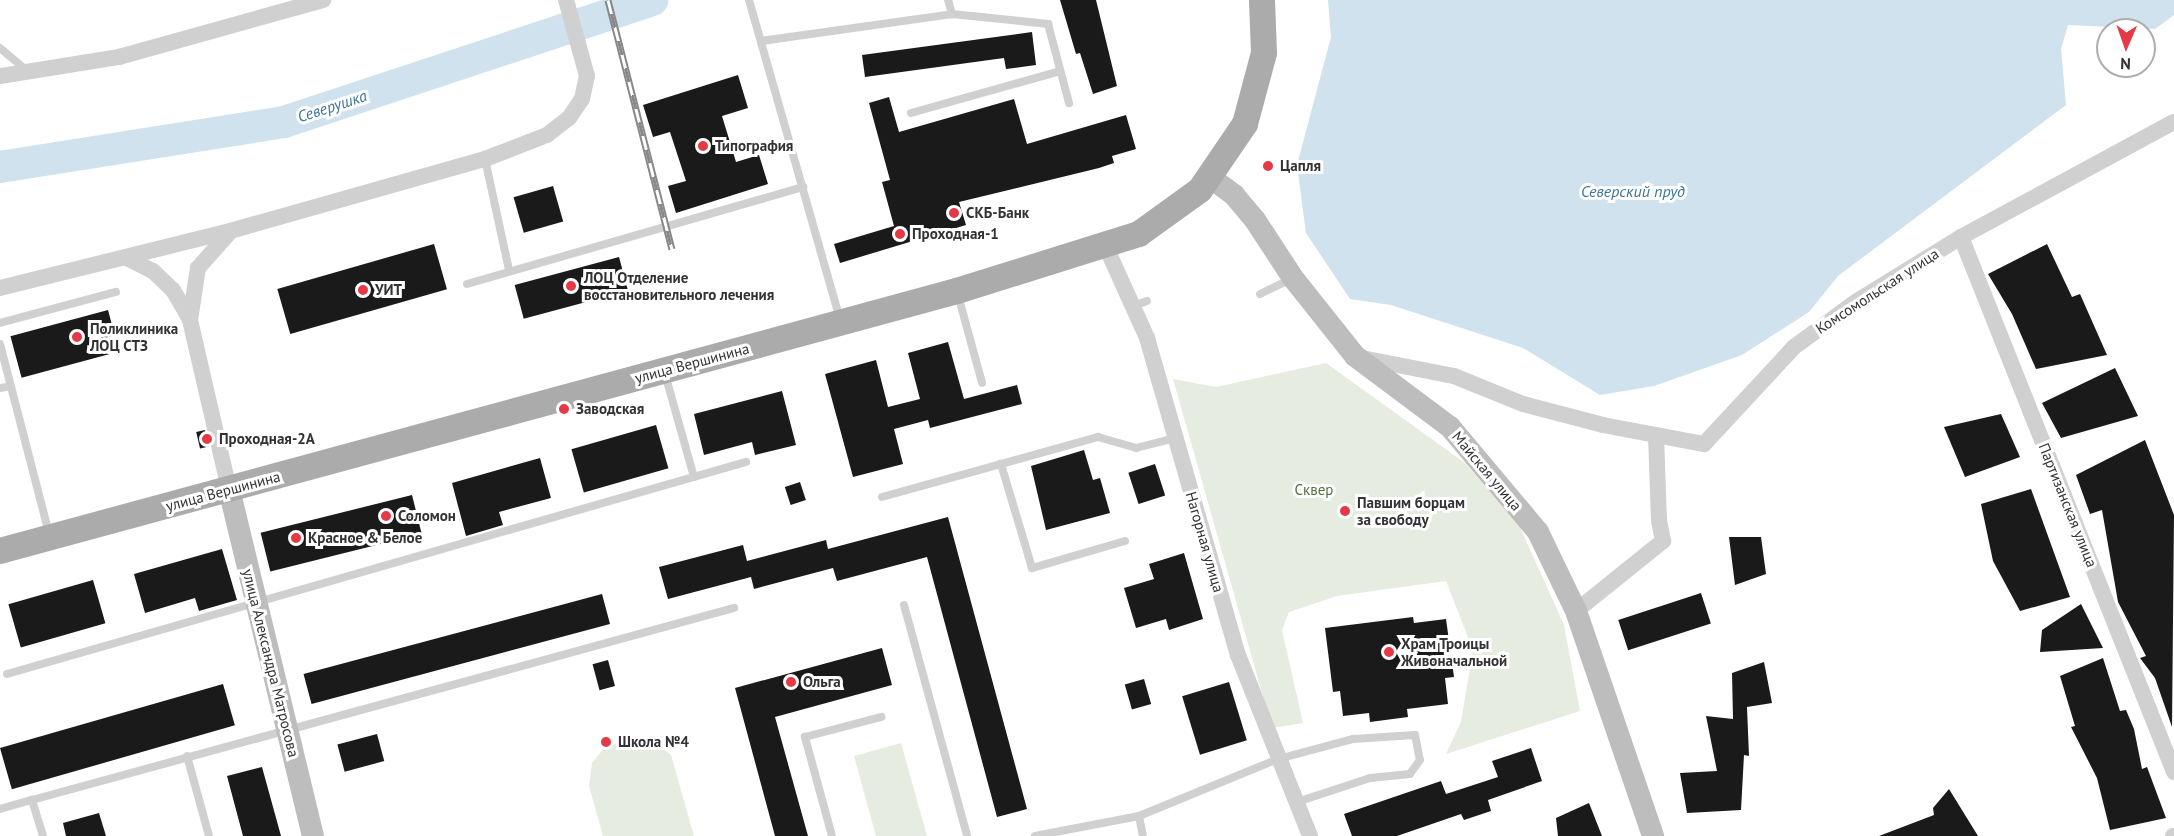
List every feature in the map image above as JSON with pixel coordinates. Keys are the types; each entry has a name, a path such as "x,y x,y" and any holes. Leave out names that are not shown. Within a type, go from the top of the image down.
{"main road":[{"name":"улица Вершинина","path":"0,551 841,323 1106,247 1160,222 1211,178 1245,124 1262,69 1265,31 1262,0"}],"street":[{"path":"0,76 119,57 323,0"},
{"path":"0,288 231,231 485,159 547,135 569,118 582,99 587,76 566,0"},
{"name":"Комсомольская улица","path":"1355,357 1454,376 1523,404 1704,444 1794,347 1857,301 1961,237 2174,122"},
{"name":"Майская улица","path":"1211,178 1234,195 1293,278 1355,357 1450,427 1538,532 1576,610 1653,836"},
{"path":"190,320 198,268 231,231"},
{"name":"Партизанская улица","path":"1961,237 2174,772"},
{"name":"Нагорная улица","path":"1106,247 1130,307 1147,338 1238,655 1310,836"},
{"path":"127,258 153,271 173,290 190,320 229,489"},
{"path":"1576,610 1663,541 1659,521 1656,435"},
{"name":"улица Александра Матросова","path":"229,489 313,836"}],"lane":[{"path":"749,0 841,323"},
{"path":"948,0 952,14"},
{"path":"761,41 952,14 1048,24 1069,103"},
{"path":"0,48 27,72"},
{"path":"911,113 1060,71"},
{"path":"485,159 509,270"},
{"path":"467,284 509,270 803,187"},
{"path":"1260,294 1293,278"},
{"path":"957,291 982,383"},
{"path":"0,323 116,292"},
{"path":"1130,307 1147,301"},
{"path":"0,344 50,538"},
{"path":"664,371 694,477"},
{"path":"0,388 11,386"},
{"path":"882,497 1098,437 1136,448 1174,438"},
{"path":"7,674 257,605 746,462"},
{"path":"1001,464 1032,568 1125,541"},
{"path":"904,605 967,836"},
{"path":"0,809 287,728 734,608"},
{"path":"832,836 805,737 880,717"},
{"path":"1035,836 1139,816 1278,759 1353,739 1415,735 1420,760 1410,774 1370,778 1297,802"},
{"path":"187,756 209,836"},
{"path":"32,800 43,836"},
{"path":"1139,816 1143,836"}],"green space":[{"name":"Сквер","path":"1326,363 1465,463 1520,527 1564,625 1580,711 1446,754 1461,722 1473,650 1446,581 1337,596 1289,612 1282,630 1303,723 1272,728 1173,379 1216,387"},
{"path":"630,739 654,741 671,755 694,836 603,836 589,786 592,763 605,747"},
{"path":"901,743 927,836 876,836 854,756"}],"water":[{"name":"Северский пруд","path":"1328,0 2174,0 2174,15 2156,28 2156,18 2096,18 2096,26 2068,25 2061,49 2066,105 1838,276 1809,312 1742,355 1654,386 1600,395 1523,348 1391,305 1350,299 1306,233 1297,165 1331,37"}],"building":[{"path":"1060,0 1096,0 1117,86 1093,94 1080,53 1076,54"},
{"path":"1032,32 1036,65 1006,69 1004,58 865,77 862,55"},
{"name":"Типография","path":"738,75 748,108 722,116 736,162 759,155 768,184 676,213 668,186 686,181 670,132 653,137 643,105"},
{"path":"889,97 899,132 1014,99 1027,144 1126,115 1136,149 1112,156 1114,163 1099,168 959,202 966,225 840,263 834,244 894,226 882,182 890,180 869,103"},
{"path":"553,186 563,222 524,233 514,197"},
{"name":"УИТ","path":"434,244 447,289 290,334 277,289"},
{"path":"2047,244 2072,297 2080,294 2107,355 2036,369 2012,314 1988,274"},
{"path":"619,257 628,291 524,319 515,285"},
{"path":"108,310 119,352 22,378 10,336"},
{"path":"948,342 964,399 1017,385 1022,404 930,428 928,420 894,429 903,464 853,477 825,374 876,360 888,407 920,399 908,353"},
{"path":"2115,368 2138,416 2061,438 2042,403"},
{"path":"782,391 796,445 755,455 752,442 704,455 694,414"},
{"path":"2001,414 2020,457 1965,477 1944,427"},
{"path":"656,425 668,468 584,493 571,449"},
{"path":"205,430 209,447 200,449 196,432"},
{"path":"2145,440 2174,515 2172,727 2155,678 2140,658 2146,656 2118,602 2102,510 2090,514 2076,475"},
{"path":"1084,450 1093,480 1100,478 1110,513 1046,530 1031,466"},
{"path":"540,458 551,498 499,512 503,525 466,536 452,483"},
{"path":"1155,464 1165,495 1139,504 1128,473"},
{"path":"800,482 806,500 791,505 785,487"},
{"path":"2031,489 2070,597 2020,611 1993,561 1981,504"},
{"path":"412,495 422,534 270,572 261,533"},
{"path":"948,517 1027,809 997,817 927,557 837,581 833,568 754,589 751,577 668,599 659,567 743,545 747,561 826,540 828,549"},
{"path":"1729,537 1761,537 1766,574 1735,585"},
{"path":"222,549 237,600 199,611 195,598 145,613 134,574"},
{"path":"1184,553 1203,619 1169,630 1166,619 1136,628 1124,588 1154,579 1149,564"},
{"path":"93,580 105,623 21,648 8,604"},
{"path":"1701,593 1711,623 1628,650 1618,620"},
{"path":"602,594 610,624 312,704 304,674"},
{"path":"2081,604 2103,648 2040,652 2042,630"},
{"name":"Храм Троицы Живоначальной","path":"1413,617 1414,623 1446,619 1454,677 1445,678 1448,704 1407,709 1408,717 1370,722 1369,713 1343,716 1340,691 1333,692 1325,628"},
{"path":"882,648 892,685 775,717 808,836 775,836 735,688"},
{"path":"2103,658 2120,711 2126,710 2134,729 2142,769 2147,767 2166,818 2110,830 2097,778 2071,727 2075,726 2060,676"},
{"path":"608,660 615,686 600,690 593,664"},
{"path":"1764,662 1772,703 1747,707 1749,756 1744,755 1741,810 1687,813 1680,773 1717,771 1706,716 1733,719 1732,673"},
{"path":"1144,679 1151,704 1132,710 1125,685"},
{"path":"1229,682 1247,740 1200,755 1182,696"},
{"path":"223,684 235,725 12,789 0,748"},
{"path":"377,734 384,761 345,772 337,745"},
{"path":"1531,748 1542,781 1488,800 1491,811 1464,820 1461,814 1397,836 1352,836 1344,814 1441,781 1446,794 1498,777 1492,761"},
{"path":"262,767 281,836 243,836 227,776"},
{"path":"1949,789 1978,836 1879,836 1934,815 1933,808"},
{"path":"1589,803 1602,836 1558,836 1556,818"},
{"path":"99,813 106,836 66,836 63,823"}],"waterway":[{"name":"Северушка","path":"0,167 284,122 652,0"}],"railway":[{"path":"608,0 672,249"}],"place":[{"name":"Типография","path":"703,146"},
{"name":"Цапля","path":"1268,166"},
{"name":"СКБ-Банк","path":"954,213"},
{"name":"Проходная-1","path":"900,234"},
{"name":"ЛОЦ Отделение восстановительного лечения","path":"571,286"},
{"name":"УИТ","path":"363,290"},
{"name":"Поликлиника ЛОЦ СТЗ","path":"77,337"},
{"name":"Заводская","path":"564,409"},
{"name":"Проходная-2А","path":"207,439"},
{"name":"Павшим борцам за свободу","path":"1345,511"},
{"name":"Соломон","path":"386,516"},
{"name":"Красное & Белое","path":"296,538"},
{"name":"Храм Троицы Живоначальной","path":"1389,652"},
{"name":"Ольга","path":"791,682"},
{"name":"Школа №4","path":"606,742"}]}
